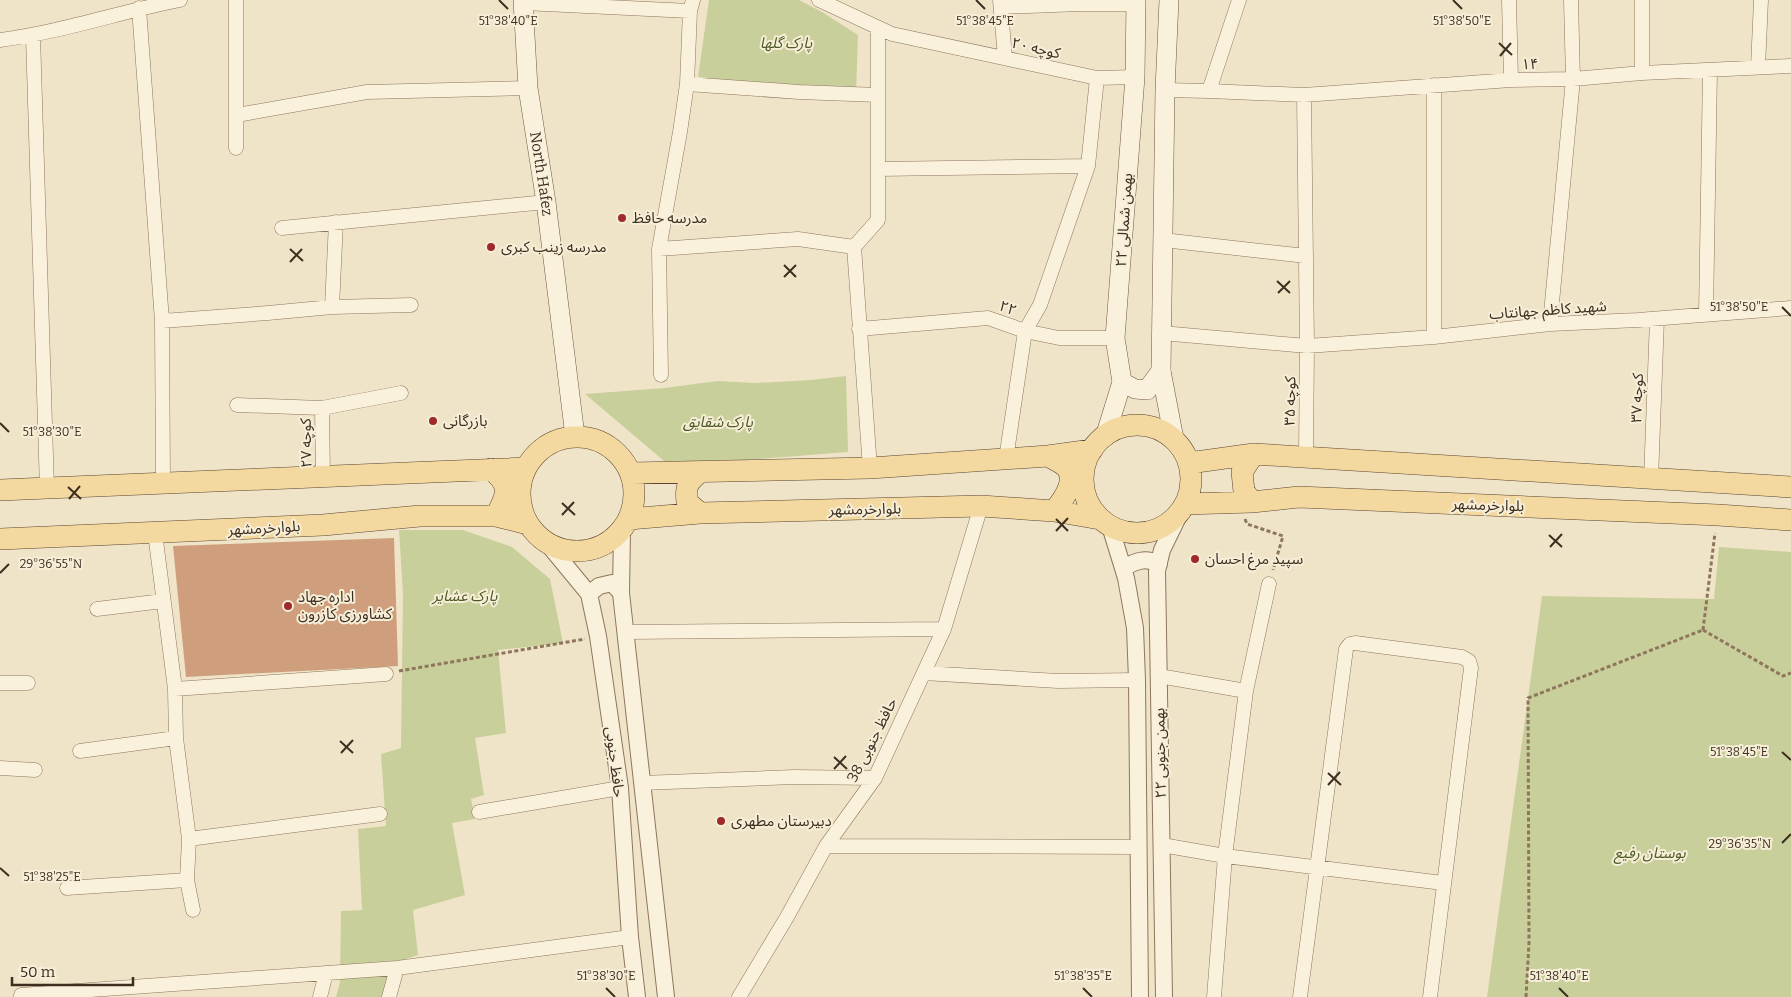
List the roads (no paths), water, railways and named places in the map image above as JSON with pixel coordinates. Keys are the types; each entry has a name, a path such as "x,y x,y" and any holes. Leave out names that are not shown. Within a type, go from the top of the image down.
{"main road":[{"path":"1169,0 1165,90 1161,371 1174,439"},
{"name":"North Hafez","path":"523,2 528,88 546,202 575,436"},
{"name":"۲۲ بهمن شمالی","path":"1098,444 1122,382 1115,338 1135,77 1136,2"},
{"path":"1122,382 1135,389 1147,390 1161,371"},
{"path":"631,473 870,468 1048,456 1098,444 1122,427 1136,425 1150,426 1163,431 1174,439 1183,450 1189,463 1192,477 1190,491 1183,509 1164,526 1145,533 1122,531 1105,522 1091,508 1085,495 1083,481 1084,466 1098,444"},
{"path":"575,436 593,439 619,453 631,473 635,497 625,525 612,540 600,547 587,551 559,549 547,543 536,534 528,524 522,510 520,496 521,481 526,468 536,454 548,444 575,436"},
{"path":"1189,463 1254,454 1306,456 1791,487"},
{"path":"1246,502 1242,472 1254,454"},
{"path":"1048,456 1066,467 1071,481 1066,498 1054,511"},
{"path":"0,490 526,468"},
{"path":"492,469 504,479 506,490 496,516"},
{"path":"700,472 690,480 685,490 687,502 700,513"},
{"name":"بلوارخرمشهر","path":"1183,509 1299,497 1718,515 1791,520"},
{"name":"بلوارخرمشهر","path":"625,525 700,513 981,506 1054,511 1105,522"},
{"name":"بلوارخرمشهر","path":"0,539 323,525 420,516 496,516 528,524"}],"street":[{"path":"0,40 33,36 139,8 180,0"},
{"path":"236,0 236,148"},
{"name":"کوچه ۲۰","path":"819,0 892,34 1097,78 1135,77"},
{"path":"1209,91 1238,0"},
{"path":"1509,0 1511,80"},
{"path":"1550,324 1573,79 1571,0"},
{"path":"1642,0 1642,73"},
{"path":"1758,67 1761,0"},
{"path":"523,2 691,6 686,84 680,132 659,249 661,374"},
{"path":"1005,57 1001,4 1136,2"},
{"path":"139,8 162,321 163,484"},
{"path":"870,468 854,247 878,220 878,28"},
{"path":"33,36 47,489"},
{"name":"۱۴","path":"1165,90 1304,95 1511,80 1573,79 1642,73 1791,66"},
{"path":"1706,315 1710,70"},
{"path":"1006,459 1025,332 1040,305 1088,166 1097,78"},
{"path":"686,84 799,92 878,95"},
{"path":"1434,86 1434,337"},
{"path":"236,115 367,92 528,88"},
{"name":"کوچه ۳۵","path":"1304,95 1307,346 1306,456"},
{"path":"878,169 1088,166"},
{"path":"282,228 546,202"},
{"path":"332,307 336,222"},
{"path":"659,249 798,240 854,247"},
{"path":"1163,240 1306,256"},
{"path":"162,321 332,307 411,305"},
{"name":"شهید کاظم جهانتاب","path":"1162,333 1307,346 1434,337 1550,324 1657,319 1791,308"},
{"name":"۲۲","path":"859,329 988,318 1025,332 1059,338 1115,338"},
{"name":"کوچه ۳۷","path":"1650,479 1657,319"},
{"path":"236,405 322,408 401,393"},
{"name":"کوچه ۲۷","path":"322,408 323,477"},
{"name":"حافظ جنوبی 38","path":"739,997 826,846 875,778 944,629 981,506"},
{"name":"۲۲ بهمن جنوبی","path":"1164,997 1158,571 1162,550 1183,509"},
{"name":"۲۲ بهمن جنوبی","path":"1105,522 1123,568 1135,628 1138,680 1137,847 1140,997"},
{"name":"حافظ جنوبی","path":"625,525 622,593 666,997"},
{"path":"155,533 175,689 176,738 189,840 187,880 193,910"},
{"name":"حافظ جنوبی","path":"547,543 589,594 598,636 620,788 636,997"},
{"path":"1123,568 1142,560 1150,560 1159,564"},
{"path":"589,594 599,586 612,583 622,593"},
{"path":"1214,997 1225,856 1246,691 1269,584"},
{"path":"97,609 163,602"},
{"path":"626,632 944,629"},
{"path":"1300,997 1346,649 1350,644 1365,644 1462,657 1469,661 1471,668 1430,997"},
{"path":"924,673 1058,681 1138,680"},
{"path":"175,689 386,674"},
{"path":"1159,676 1246,691"},
{"path":"0,683 28,683"},
{"path":"80,751 176,738"},
{"path":"0,768 34,770"},
{"path":"642,782 794,777 875,778"},
{"path":"480,812 620,788"},
{"path":"189,840 380,814"},
{"path":"1162,845 1225,856 1443,883"},
{"path":"826,846 1137,847"},
{"path":"67,888 187,880"},
{"path":"21,997 21,995 397,968 630,937"},
{"path":"389,997 397,968"},
{"path":"320,997 326,973"}],"place":[{"name":"مدرسه حافظ","path":"622,218"},
{"name":"مدرسه زینب کبری","path":"491,247"},
{"name":"بازرگانی","path":"433,421"},
{"name":"سپید مرغ احسان","path":"1195,559"},
{"name":"اداره جهاد کشاورزی کازرون","path":"288,606"},
{"name":"دبیرستان مطهری","path":"721,821"}],"park label":[{"name":"پارک گلها","path":"786,43"},
{"name":"پارک شقایق","path":"718,422"},
{"name":"پارک عشایر","path":"465,596"},
{"name":"بوستان رفیع","path":"1650,853"}]}
